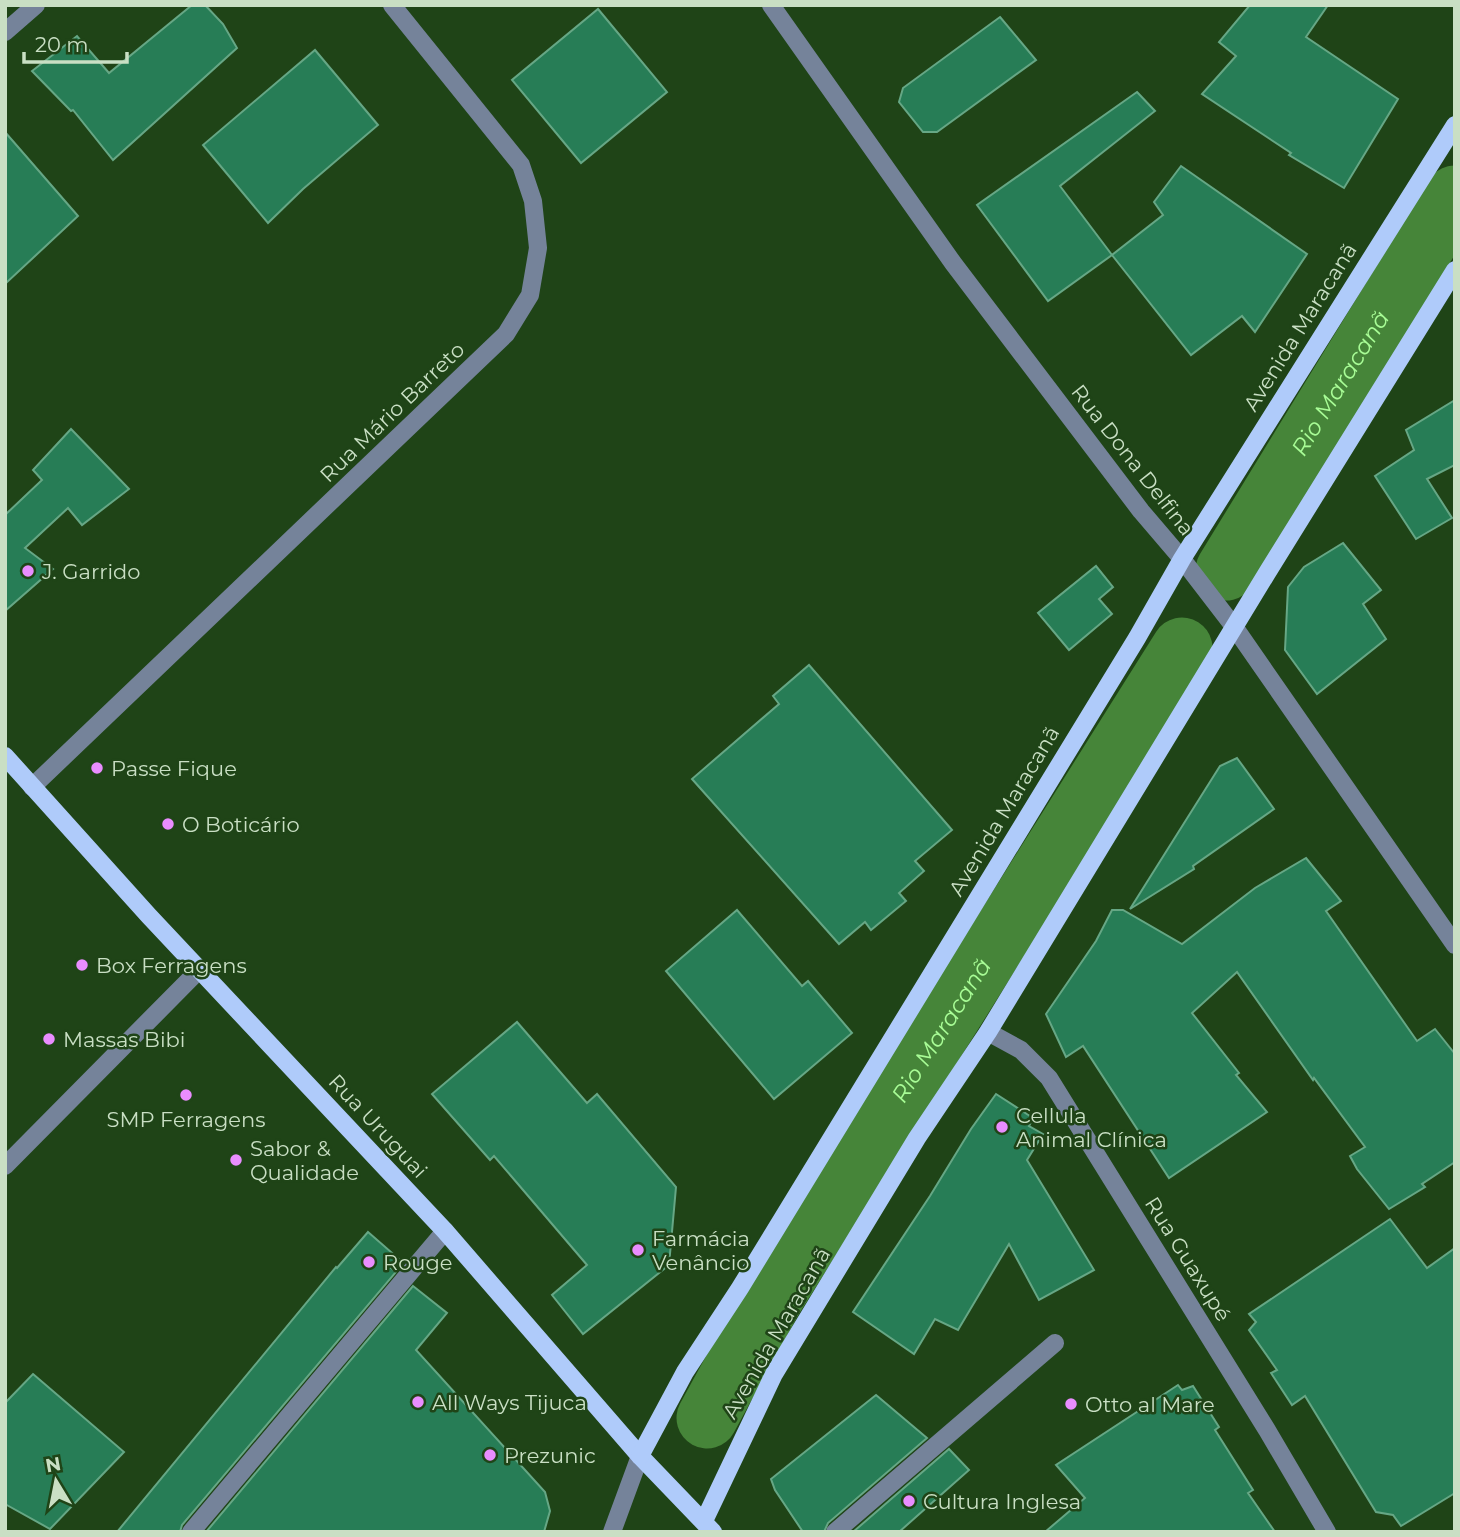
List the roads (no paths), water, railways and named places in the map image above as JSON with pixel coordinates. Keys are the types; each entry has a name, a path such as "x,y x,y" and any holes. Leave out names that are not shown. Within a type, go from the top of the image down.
{"main road":[{"name":"Avenida Maracanã","path":"640,1456 685,1372 740,1288 1182,559 1455,125"},
{"name":"Avenida Maracanã","path":"706,1528 774,1374 917,1138 988,1032 1230,623 1266,573 1454,276"},
{"name":"Rua Uruguai","path":"5,756 445,1231 706,1528"}],"street":[{"path":"5,32 36,5"},
{"name":"Rua Mário Barreto","path":"32,787 506,334 530,295 538,248 533,201 521,165 392,5"},
{"name":"Rua Dona Delfina","path":"771,5 953,262 1141,512 1182,559 1230,623 1455,945"},
{"path":"5,1166 200,969"},
{"name":"Rua Guaxupé","path":"988,1032 1021,1050 1049,1078 1327,1532"},
{"path":"191,1532 445,1231"},
{"path":"835,1532 1055,1343"},
{"name":"Avenida Maracanã","path":"612,1532 640,1456"}],"waterway":[{"name":"Rio Maracanã","path":"1226,570 1455,196"},
{"name":"Rio Maracanã","path":"707,1418 771,1301 1182,648"}],"place":[{"name":"J. Garrido","path":"28,571"},
{"name":"Passe Fique","path":"97,768"},
{"name":"O Boticário","path":"168,824"},
{"name":"Box Ferragens","path":"82,965"},
{"name":"Massas Bibi","path":"49,1039"},
{"name":"SMP Ferragens","path":"186,1095"},
{"name":"Cellula Animal Clínica","path":"1002,1127"},
{"name":"Sabor & Qualidade","path":"236,1160"},
{"name":"Farmácia Venâncio","path":"638,1250"},
{"name":"Rouge","path":"369,1262"},
{"name":"All Ways Tijuca","path":"418,1402"},
{"name":"Otto al Mare","path":"1071,1404"},
{"name":"Prezunic","path":"490,1455"},
{"name":"Cultura Inglesa","path":"909,1501"}]}
